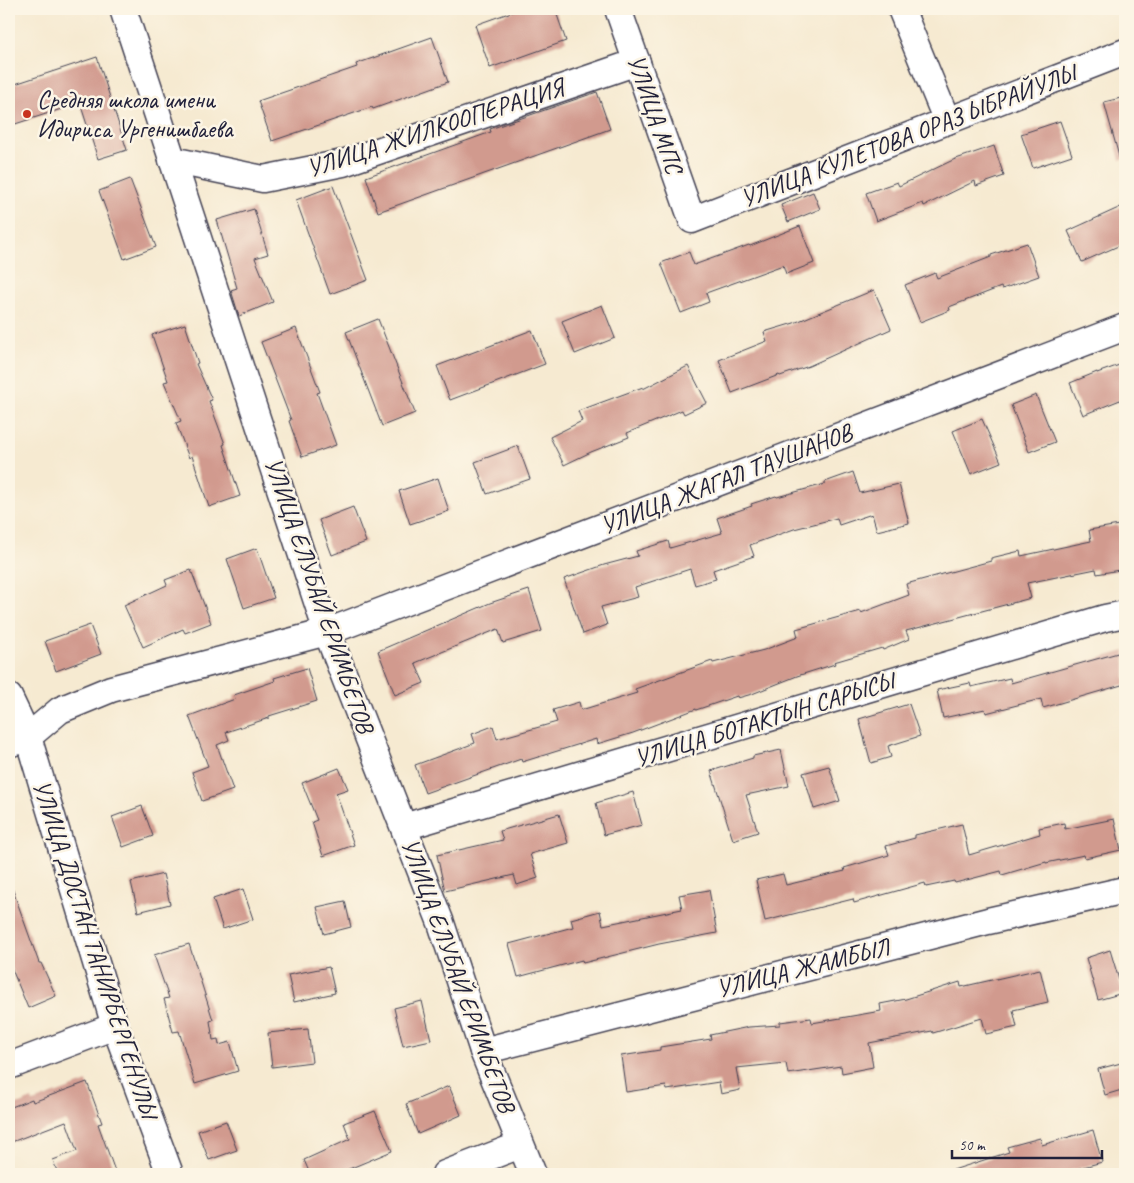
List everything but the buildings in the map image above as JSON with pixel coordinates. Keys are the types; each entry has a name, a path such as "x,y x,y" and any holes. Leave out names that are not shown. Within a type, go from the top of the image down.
{"street":[{"name":"УЛИЦА ЕЛУБАЙ ЕРИМБЕТОВ","path":"123,9 327,632 441,923 482,1050 533,1174"},
{"name":"УЛИЦА МПС","path":"618,9 692,220"},
{"path":"901,9 947,121"},
{"name":"УЛИЦА КУЛЕТОВА ОРАЗ ЫБРАЙУЛЫ","path":"692,220 1125,52"},
{"name":"УЛИЦА ЖИЛКООПЕРАЦИЯ","path":"172,160 263,180 343,163 637,62"},
{"name":"УЛИЦА ЖАГАЛ ТАУШАНОВ","path":"18,740 60,710 111,689 327,632 1125,327"},
{"name":"УЛИЦА БОТАКТЫН САРЫСЫ","path":"404,827 1105,618 1125,614"},
{"name":"УЛИЦА ДОСТАН ТАНИРБЕРГЕНУЛЫ","path":"9,697 18,740 115,1026 170,1174"},
{"name":"УЛИЦА ЖАМБЫЛ","path":"482,1050 988,921 1125,890"},
{"path":"9,1066 115,1026"},
{"path":"445,1174 520,1145"}],"place":[{"name":"Средняя школа имени Идириса Ургенишбаева","path":"27,114"}]}
